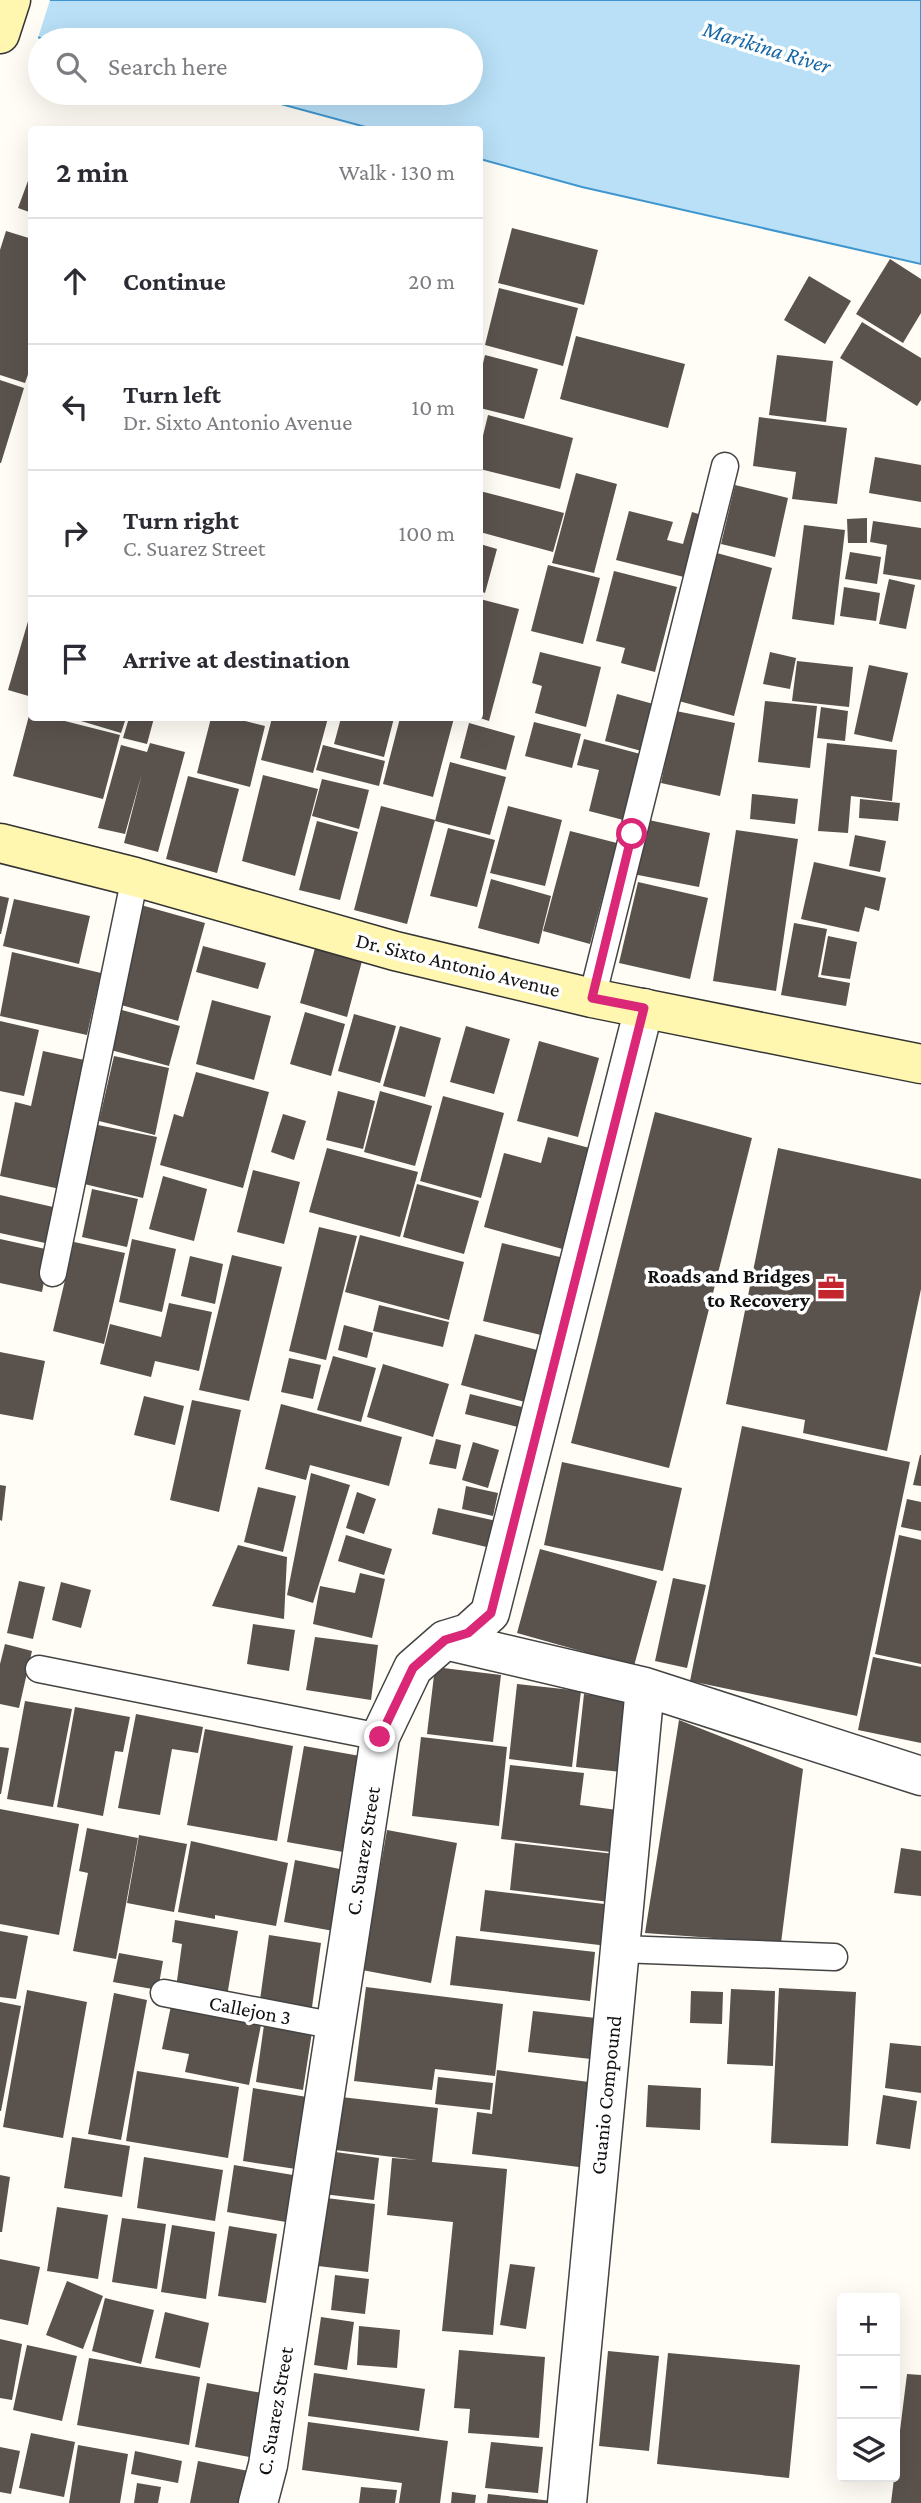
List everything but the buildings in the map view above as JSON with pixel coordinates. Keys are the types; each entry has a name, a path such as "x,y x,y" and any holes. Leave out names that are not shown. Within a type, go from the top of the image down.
{"main road":[{"path":"0,34 11,0"},
{"name":"Dr. Sixto Antonio Avenue","path":"0,843 135,877 395,951 592,998 921,1064"}],"street":[{"name":"C. Suarez Street","path":"258,2503 268,2465 380,1737 413,1668 445,1640 468,1633 491,1613 644,1008"},
{"path":"445,1640 645,1686 921,1776"},
{"name":"Guanio Compound","path":"567,2503 645,1686"}],"lane":[{"path":"592,998 725,466"},
{"path":"53,1273 135,877"},
{"path":"39,1669 380,1737"},
{"path":"621,1949 834,1957"},
{"name":"Callejon 3","path":"164,1993 336,2026"}],"water":[{"name":"Marikina River","path":"0,0 921,0 921,264 582,187 483,160 483,126 362,126 284,105 483,105 483,28 28,28 28,35 0,27"}],"pier":[{"path":"0,0 50,0 41,28 28,28 28,39 0,31"}],"place":[{"name":"Roads and Bridges to Recovery","path":"831,1288"}],"route":[{"path":"380,1737 413,1668 445,1640 468,1633 491,1613 644,1008 592,998 632,834"}]}
